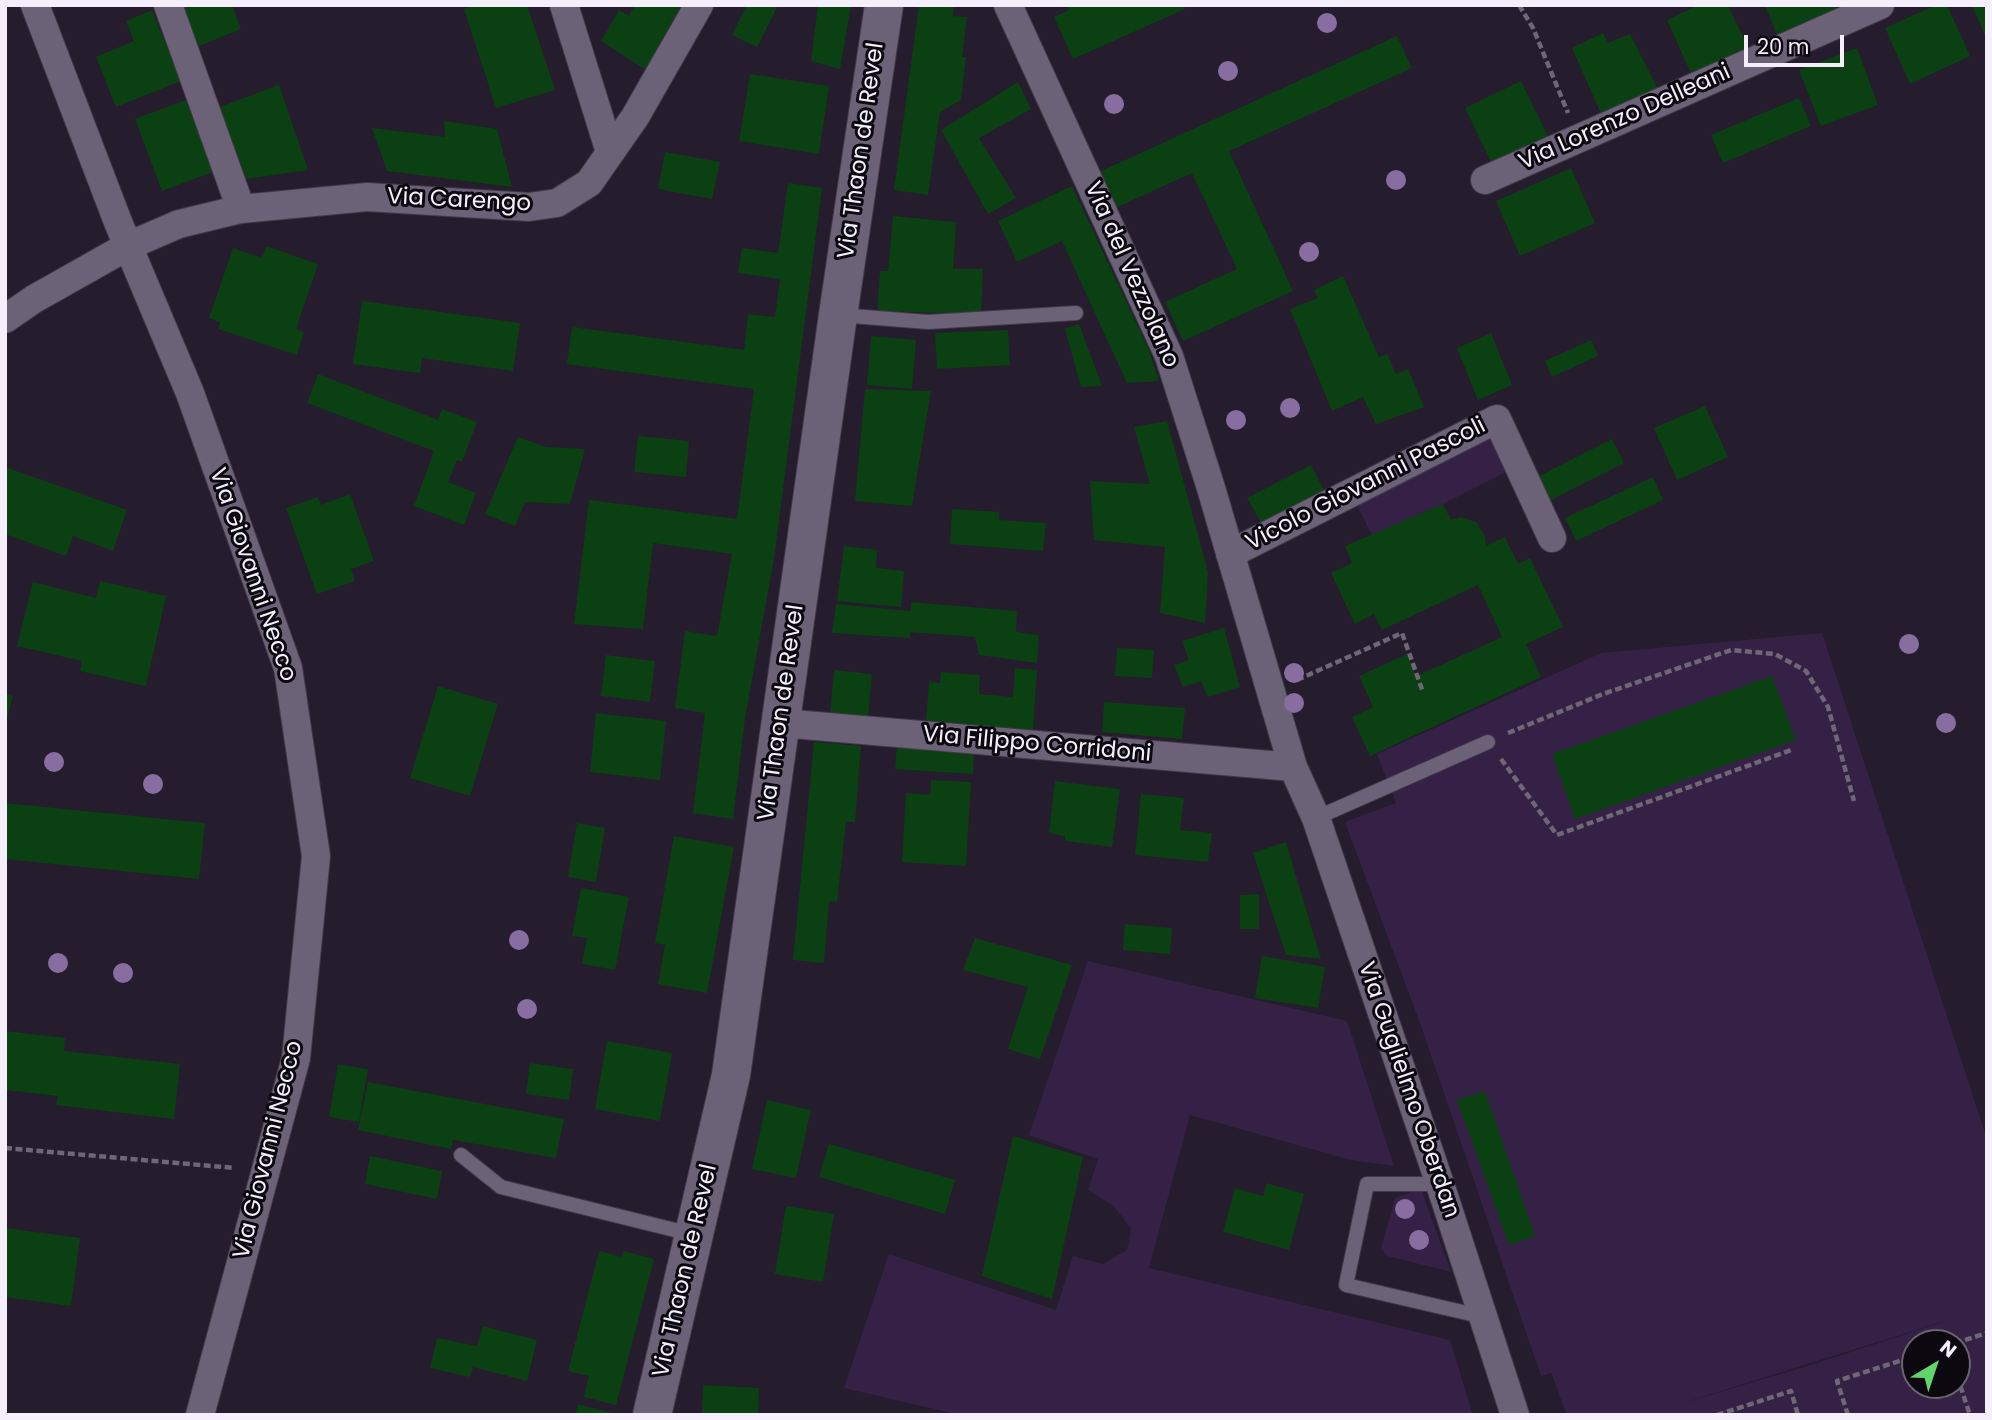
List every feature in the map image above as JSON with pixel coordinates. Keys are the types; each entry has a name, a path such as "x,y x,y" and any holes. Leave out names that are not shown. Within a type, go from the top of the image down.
{"main road":[{"name":"Via Thaon de Revel","path":"652,1415 731,1075 884,5"}],"street":[{"name":"Via Giovanni Necco","path":"35,5 128,246 190,393 288,668 316,856 296,1058 200,1415"},
{"path":"167,5 241,209"},
{"path":"564,5 610,152"},
{"name":"Via Carengo","path":"5,319 34,299 128,246 178,224 241,209 367,197 529,207 557,203 589,183 635,117 699,5"},
{"name":"Via del Vezzolano","path":"1008,5 1169,356 1271,691"},
{"name":"Via Lorenzo Delleani","path":"1485,180 1880,5"},
{"name":"Vicolo Giovanni Pascoli","path":"1230,554 1497,419 1552,538"},
{"name":"Via Guglielmo Oberdan","path":"1271,691 1293,768 1315,818 1440,1184 1515,1415"},
{"name":"Via Filippo Corridoni","path":"781,723 1293,768"}],"lane":[{"path":"838,315 928,322 1076,313"},
{"path":"1315,818 1488,742"},
{"path":"461,1155 502,1186 694,1235"},
{"path":"1440,1184 1367,1184 1346,1285 1484,1317"}],"path":[{"path":"1519,5 1533,28 1578,139"},
{"path":"1271,691 1402,633 1423,692"},
{"path":"1794,749 1557,835 1488,742 1603,694 1731,650 1775,653 1806,671 1828,707 1854,802"},
{"path":"5,1148 264,1171"},
{"path":"1848,1415 1837,1381 1901,1360"},
{"path":"1717,1415 1791,1391 1798,1415"}],"shaded area":[{"path":"1495,432 1512,469 1443,504 1372,535 1352,496"},
{"path":"1822,633 1987,1139 1987,1415 1567,1415 1551,1373 1541,1376 1420,1023 1345,822 1396,803 1377,754 1601,653"},
{"path":"1088,961 1347,1021 1394,1166 1351,1160 1190,1115 1149,1268 1450,1340 1473,1415 960,1415 844,1388 889,1254 1056,1310 1073,1256 1103,1264 1127,1250 1131,1229 1114,1206 1088,1190 1098,1159 1029,1135"},
{"path":"1421,1189 1451,1272 1387,1256 1381,1249 1395,1198"}],"building":[{"path":"174,5 232,5 241,29 192,49"},
{"path":"477,5 527,5 555,90 496,108 464,9"},
{"path":"635,5 681,5 646,70 601,41 619,10 629,16"},
{"path":"747,5 778,5 757,47 732,35"},
{"path":"818,5 851,5 840,69 811,61"},
{"path":"919,5 954,5 953,16 967,17 962,57 966,57 961,100 940,112 928,195 894,190"},
{"path":"1067,5 1183,5 1185,9 1073,59 1054,17 1069,10"},
{"path":"1699,5 1728,5 1750,52 1693,78 1667,20"},
{"path":"1765,5 1835,5 1837,11 1777,35"},
{"path":"1936,5 1947,5 1970,56 1910,84 1885,28"},
{"path":"1972,5 1987,5 1987,40"},
{"path":"152,10 181,81 116,107 96,57 134,41 126,21"},
{"path":"1603,33 1608,43 1630,34 1659,91 1602,116 1572,48"},
{"path":"1397,36 1412,68 1229,151 1293,291 1183,341 1165,302 1237,269 1192,173 1115,208 1099,172"},
{"path":"1857,48 1878,105 1821,126 1799,70"},
{"path":"750,74 829,86 819,154 739,141"},
{"path":"1521,81 1549,138 1493,166 1465,108"},
{"path":"1018,82 1031,109 979,138 1016,198 988,214 941,130"},
{"path":"279,85 308,170 246,179 220,107"},
{"path":"1799,98 1811,126 1723,163 1711,135"},
{"path":"186,100 213,172 162,191 135,119"},
{"path":"444,121 497,129 512,187 387,171 372,128 445,137"},
{"path":"665,152 720,162 712,199 658,189"},
{"path":"1571,168 1595,223 1520,256 1496,201"},
{"path":"788,183 822,188 774,559 745,718 733,819 693,813 705,713 675,708 685,631 717,636 732,554 653,543 643,629 574,624 589,500 737,519 754,389 567,364 572,327 744,350 748,314 775,317 780,279 738,273 742,248 778,253"},
{"path":"1072,186 1149,350 1159,381 1127,383 1062,241 1017,262 998,221"},
{"path":"893,216 956,222 953,269 983,269 981,314 877,311 880,271 888,271"},
{"path":"266,246 318,264 296,329 304,332 297,355 218,329 220,322 209,318 233,248 262,258"},
{"path":"1343,276 1379,357 1387,354 1396,374 1408,369 1424,407 1376,424 1363,397 1332,411 1290,309 1318,298 1314,290"},
{"path":"362,301 520,323 513,371 422,358 420,373 353,364"},
{"path":"1079,324 1102,386 1081,387 1065,329"},
{"path":"1008,330 1010,365 937,369 935,333"},
{"path":"1491,333 1512,385 1478,400 1457,348"},
{"path":"871,336 916,340 912,389 867,385"},
{"path":"1591,340 1598,356 1552,377 1545,361"},
{"path":"318,374 438,420 442,409 477,422 462,462 457,460 448,482 476,493 464,525 414,506 434,451 307,403"},
{"path":"865,389 931,391 912,506 855,501"},
{"path":"1705,406 1728,457 1677,480 1654,428"},
{"path":"1167,421 1208,572 1205,623 1160,613 1165,547 1094,540 1090,481 1150,484 1134,427"},
{"path":"638,436 689,441 686,477 634,472"},
{"path":"518,437 546,447 585,449 570,504 525,502 515,526 485,514"},
{"path":"1612,439 1624,463 1547,502 1535,478"},
{"path":"1311,465 1324,490 1261,523 1247,498"},
{"path":"5,467 127,510 113,551 73,536 66,556 5,534"},
{"path":"1653,477 1663,500 1576,541 1565,518"},
{"path":"350,494 374,561 351,569 355,581 317,594 286,508 318,497 321,505"},
{"path":"1443,504 1451,520 1461,517 1476,522 1485,536 1486,546 1505,537 1518,564 1530,558 1563,627 1526,644 1541,677 1370,756 1352,717 1373,707 1359,676 1407,654 1417,676 1502,637 1478,585 1382,630 1374,614 1355,624 1331,573 1352,563 1345,546"},
{"path":"952,509 999,512 999,520 1046,523 1043,551 950,544"},
{"path":"844,546 877,550 876,568 904,571 901,607 837,601"},
{"path":"100,581 166,596 146,686 80,671 82,661 17,646 33,582 96,598"},
{"path":"911,602 1017,611 1016,632 1039,635 1037,663 979,655 975,637 910,632 910,638 832,633 836,604 911,611"},
{"path":"1224,628 1240,687 1208,697 1201,681 1183,687 1174,665 1189,660 1182,641"},
{"path":"1117,648 1154,650 1152,678 1115,676"},
{"path":"606,655 655,661 650,702 601,696"},
{"path":"1015,668 1037,670 1033,730 926,722 929,682 940,683 941,672 980,675 979,694 1013,697"},
{"path":"834,670 872,674 868,718 830,714"},
{"path":"1772,676 1796,740 1575,819 1552,754"},
{"path":"438,686 498,704 470,796 410,778"},
{"path":"5,694 13,696 6,723 5,723"},
{"path":"1104,702 1185,708 1182,739 1102,732"},
{"path":"596,713 666,721 660,780 590,772"},
{"path":"814,742 861,746 855,822 846,822 837,902 829,901 824,963 793,960"},
{"path":"897,745 974,750 973,774 895,769"},
{"path":"931,780 971,782 966,866 902,862 906,793 930,795"},
{"path":"1055,781 1120,789 1112,847 1065,841 1065,836 1049,833"},
{"path":"1141,794 1184,798 1180,830 1212,833 1208,862 1135,855"},
{"path":"5,803 205,823 199,879 5,859"},
{"path":"577,823 605,828 596,882 568,877"},
{"path":"674,836 734,847 707,993 658,984 665,945 655,943"},
{"path":"1286,842 1321,959 1286,955 1253,853"},
{"path":"581,888 629,897 615,970 582,964 587,938 572,936"},
{"path":"1259,894 1259,929 1240,929 1240,895"},
{"path":"1125,924 1172,928 1170,954 1123,950"},
{"path":"975,938 1072,965 1040,1059 1008,1049 1028,987 963,970"},
{"path":"1262,956 1325,967 1318,1008 1255,998"},
{"path":"5,1031 65,1038 64,1051 180,1064 174,1119 56,1105 58,1096 5,1090"},
{"path":"607,1041 672,1053 660,1121 595,1109"},
{"path":"530,1063 573,1069 569,1100 526,1094"},
{"path":"338,1064 368,1069 359,1122 329,1117"},
{"path":"368,1082 564,1119 556,1158 453,1140 451,1149 358,1130"},
{"path":"1485,1091 1535,1236 1509,1245 1457,1100"},
{"path":"767,1100 811,1110 796,1178 752,1169"},
{"path":"1013,1136 1083,1157 1052,1299 982,1276"},
{"path":"829,1144 955,1180 945,1214 819,1177"},
{"path":"370,1156 442,1171 437,1199 365,1184"},
{"path":"1267,1183 1304,1194 1289,1250 1223,1232 1235,1188 1263,1196"},
{"path":"786,1206 834,1214 823,1282 775,1274"},
{"path":"5,1228 80,1238 71,1306 5,1297"},
{"path":"599,1251 622,1257 623,1251 654,1259 616,1405 584,1397 589,1376 568,1371"},
{"path":"483,1326 537,1340 527,1381 473,1367 470,1377 430,1368 437,1338 477,1346"},
{"path":"703,1385 759,1388 758,1415 702,1415"},
{"path":"578,1404 615,1414 615,1415 575,1415"}]}
